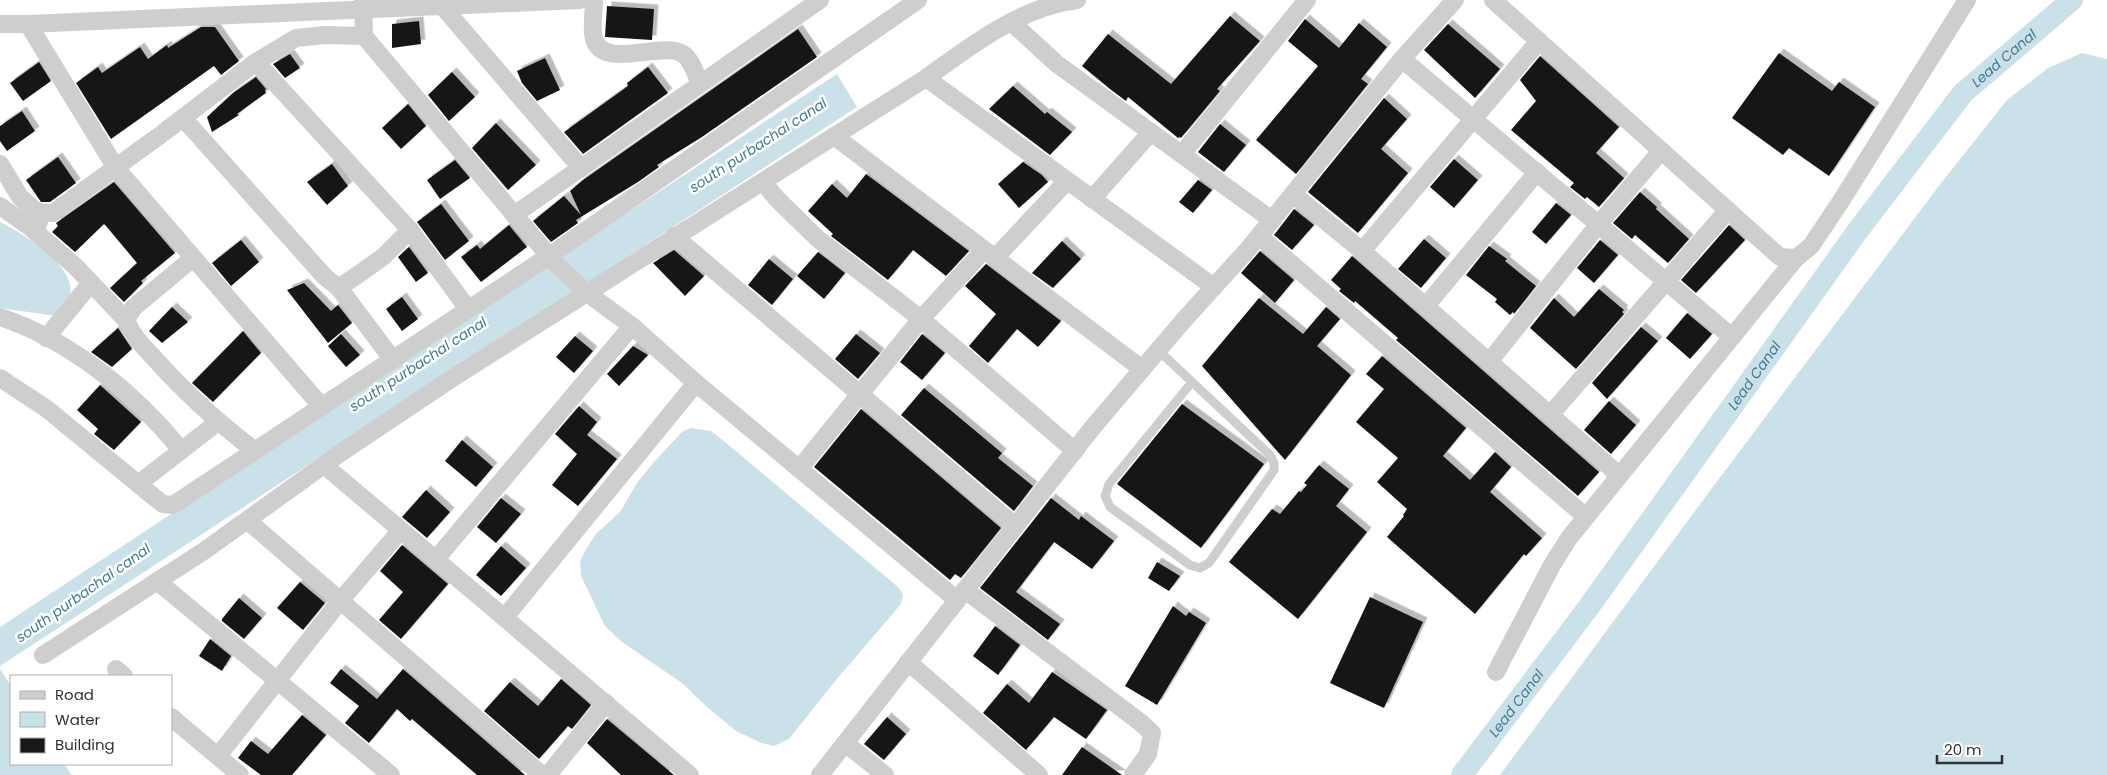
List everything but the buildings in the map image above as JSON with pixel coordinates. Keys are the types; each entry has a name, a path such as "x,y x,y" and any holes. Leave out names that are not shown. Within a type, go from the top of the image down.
{"street":[{"path":"0,24 363,5 443,7 580,0"},
{"path":"594,0 594,38 601,48 612,54 672,50 683,54 690,62 700,84"},
{"path":"514,215 820,0"},
{"path":"0,378 47,409 163,504 173,505 468,309 552,260 918,0"},
{"path":"43,655 247,520 324,465 582,289 763,182 926,78 992,33 1058,2 1077,0"},
{"path":"1182,154 1307,0"},
{"path":"820,775 1075,450 1158,350 1259,236 1402,58 1455,0"},
{"path":"1493,0 1780,257 1796,258"},
{"path":"1496,672 1552,566 1586,516 1796,258 1811,246 1966,0"},
{"path":"363,5 364,36 552,260 582,289 632,326 696,383 799,469 961,595 1152,733 1148,754 1133,775"},
{"path":"443,7 582,168"},
{"path":"1012,22 1057,64 1272,220"},
{"path":"28,24 116,168 322,407"},
{"path":"30,228 116,168 256,62 296,38 325,35 364,36"},
{"path":"1362,251 1539,41"},
{"path":"1402,58 1732,337"},
{"path":"256,62 410,230 468,309"},
{"path":"926,78 1214,287"},
{"path":"183,118 324,277 339,288 393,360"},
{"path":"1092,199 1151,132"},
{"path":"834,136 1142,369"},
{"path":"1489,362 1598,225 1661,151"},
{"path":"0,164 20,197 37,212 53,213"},
{"path":"1426,306 1537,172"},
{"path":"799,469 921,319 1067,181"},
{"path":"763,182 783,205 818,239 921,319 1075,450"},
{"path":"1293,194 1426,306 1619,475"},
{"path":"0,206 30,228 76,267 126,320 131,332 161,366 218,422 255,451"},
{"path":"1550,415 1728,210"},
{"path":"339,288 383,257 410,230"},
{"path":"674,236 1015,526"},
{"path":"1259,236 1586,516"},
{"path":"126,320 133,308 194,258"},
{"path":"46,338 91,283"},
{"path":"0,317 21,324 76,354 124,391 163,428 181,450"},
{"path":"436,559 632,326"},
{"path":"505,617 696,383"},
{"path":"138,484 218,422"},
{"path":"324,465 690,775"},
{"path":"247,520 542,775"},
{"path":"218,756 340,600 401,530"},
{"path":"157,581 390,775"},
{"path":"908,662 1039,775"},
{"path":"548,775 606,703"},
{"path":"172,718 240,775"},
{"path":"845,743 885,775"}],"lane":[{"path":"1158,350 1270,455 1274,463 1274,470 1208,563 1200,568 1190,565 1110,507 1105,496 1110,484 1192,382"}],"water":[{"path":"2082,53 2107,59 2107,775 1500,775 1938,187 2007,100 2048,68"},
{"name":"south purbachal canal","path":"837,74 857,107 0,666 0,627"},
{"path":"0,222 35,243 59,265 67,277 71,289 68,301 56,316 0,308"},
{"path":"690,428 711,431 898,587 903,594 901,604 789,739 774,746 761,743 736,731 682,683 622,642 605,626 581,576 580,561 596,534 620,512 637,483 653,463 682,432"},
{"path":"0,669 10,684 10,765 65,765 72,775 0,775"}],"waterway":[{"name":"Lead Canal","path":"1462,775 1588,608 1859,229 1963,93 2072,0"}]}
